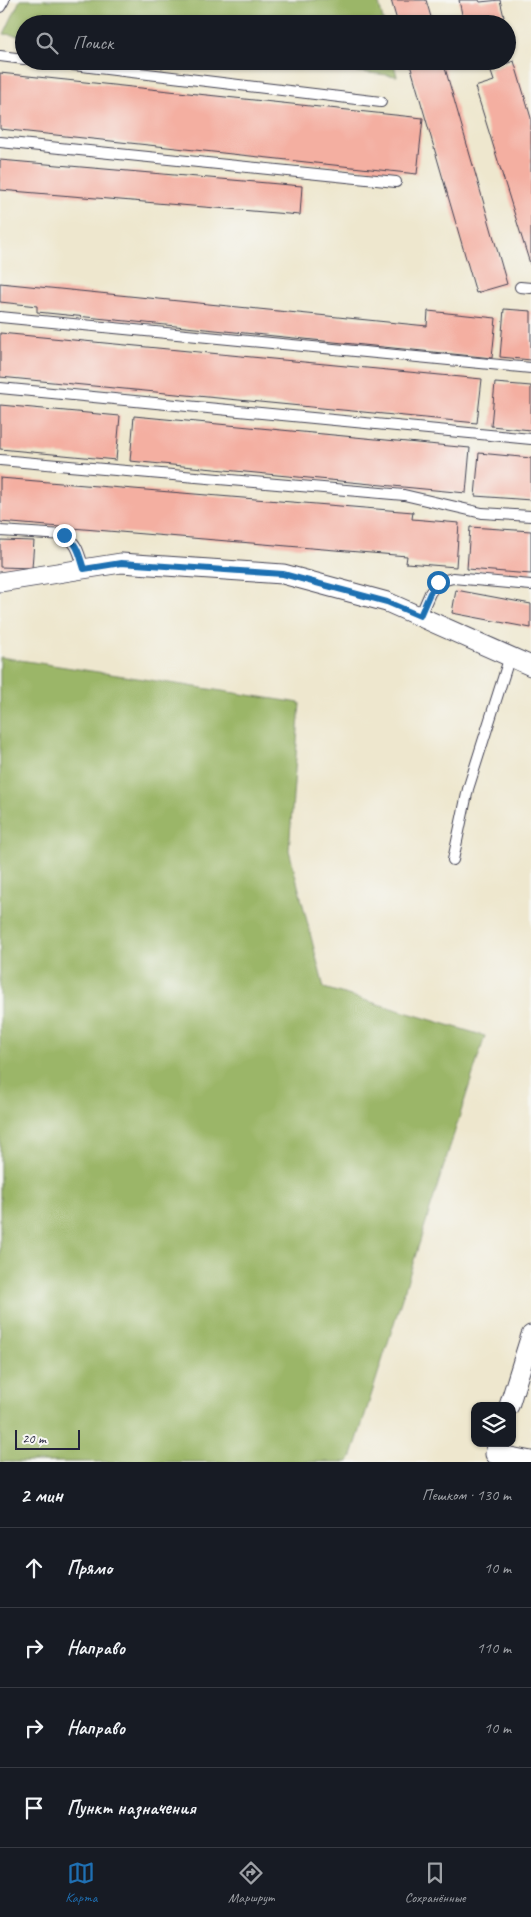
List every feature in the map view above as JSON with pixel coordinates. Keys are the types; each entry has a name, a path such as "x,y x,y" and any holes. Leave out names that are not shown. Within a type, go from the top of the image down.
{"street":[{"path":"0,582 121,563 283,574 387,602 531,666"},
{"path":"510,1402 531,1335"},
{"path":"497,1447 495,1454 531,1460"}],"lane":[{"path":"0,8 4,0"},
{"path":"0,56 15,58"},
{"path":"115,70 380,102"},
{"path":"0,142 396,182"},
{"path":"520,287 531,288"},
{"path":"0,317 531,368"},
{"path":"0,388 531,439"},
{"path":"0,460 404,495 482,513 531,516"},
{"path":"0,531 64,535 72,540 77,547 84,569"},
{"path":"420,616 430,593 438,582 453,578 531,585"},
{"path":"453,860 468,789 510,656"}],"green space":[{"path":"20,0 378,0 382,15 15,15 15,35 4,34"},
{"path":"341,70 395,70 397,76"},
{"path":"0,657 300,703 289,850 324,988 485,1036 352,1456 348,1462 0,1462"}],"building":[{"path":"391,0 426,0 430,15 395,15"},
{"path":"459,0 479,0 480,2 500,0 504,15 462,15"},
{"path":"516,68 531,118 531,267 475,87 494,81 490,70 516,70"},
{"path":"412,70 446,70 507,284 476,293"},
{"path":"0,73 423,118 417,174 0,129"},
{"path":"0,160 302,186 300,215 0,190"},
{"path":"0,283 427,326 428,311 496,318 492,358 37,312 37,306 0,302"},
{"path":"504,309 531,311 531,360 500,357"},
{"path":"0,333 482,379 477,423 0,377"},
{"path":"495,383 531,386 531,430 491,426"},
{"path":"0,405 120,416 116,460 0,449"},
{"path":"134,416 470,448 466,493 130,461"},
{"path":"479,453 531,458 531,500 475,496"},
{"path":"0,478 413,512 412,519 459,523 456,567 406,563 407,556 0,522"},
{"path":"470,527 531,531 531,574 467,569"},
{"path":"0,540 34,541 32,568 0,567"},
{"path":"456,590 531,604 531,628 452,613"}],"route":[{"path":"64,535 72,540 77,547 84,569 121,563 283,574 387,602 420,616 430,593 438,582"}]}
